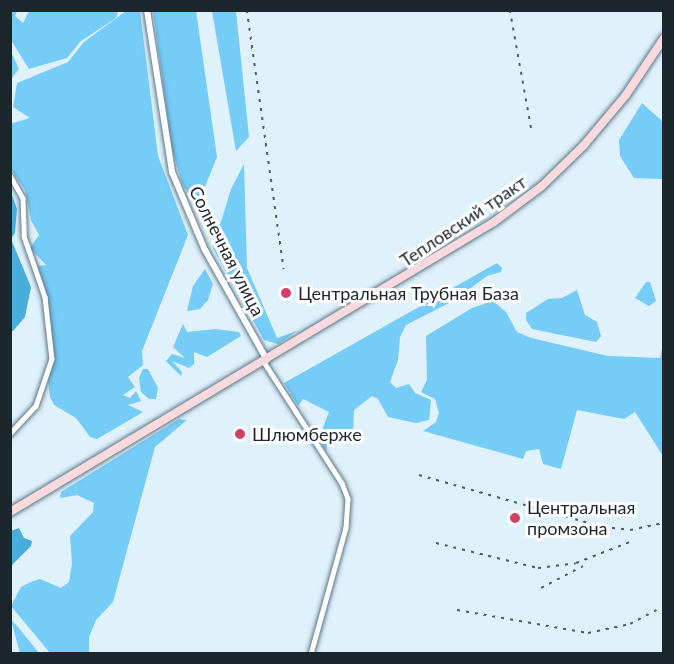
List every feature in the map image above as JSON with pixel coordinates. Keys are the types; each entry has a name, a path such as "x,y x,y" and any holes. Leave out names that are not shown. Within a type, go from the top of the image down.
{"main road":[{"name":"Тепловский тракт","path":"10,512 452,250 536,190 601,126 663,38"}],"street":[{"name":"Солнечная улица","path":"147,10 172,172 205,250 265,361 347,495 346,528 311,654"},
{"path":"10,175 23,198 24,236 45,297 52,358 36,406 10,434"}],"shaded area":[{"path":"10,11 17,11 15,16 23,23 29,11 118,11 116,18 81,41 67,58 29,69 11,40"},
{"path":"126,11 140,11 158,156 188,235 142,351 143,365 128,377 135,387 123,395 130,398 136,391 141,401 128,405 143,412 97,439 90,437 76,418 54,405 50,397 48,381 54,360 48,303 38,266 46,265 30,248 39,235 31,220 25,190 11,169 10,124 30,118 13,107 17,83 68,62 84,42"},
{"path":"153,11 196,11 217,157 202,194 194,204 182,183 172,149"},
{"path":"212,11 236,11 249,137 236,151"},
{"path":"10,50 19,69 11,79 10,79"},
{"path":"642,103 663,122 663,179 634,178 620,156 619,140"},
{"path":"244,164 247,268 277,338 297,331 278,344 264,340 213,248 231,189"},
{"path":"11,192 17,209 15,233 11,239 31,287 25,317 13,331 10,330"},
{"path":"497,263 502,268 501,272 487,276 453,301 406,325 400,337 398,360 390,382 396,388 409,384 415,393 431,400 429,420 416,423 388,417 378,399 372,396 354,410 353,432 331,433 326,451 319,438 329,412 303,399 298,406 284,383"},
{"path":"205,269 213,284 208,300 200,309 187,311 193,286"},
{"path":"646,282 650,282 656,301 649,306 635,298"},
{"path":"577,290 585,315 597,322 601,336 596,342 532,329 526,320 526,313 548,299 562,298"},
{"path":"493,301 506,312 517,332 531,338 608,356 660,358 663,344 663,456 635,412 624,419 577,410 561,469 543,464 539,449 526,451 523,459 423,431 436,422 439,413 435,399 421,392 427,380 426,336 472,308"},
{"path":"183,324 187,332 216,329 239,332 241,336 207,357 194,352 194,364 189,368 172,361 182,372 181,376 166,361 172,354 185,358 173,347"},
{"path":"143,369 148,369 158,388 156,399 149,399 141,392 139,378"},
{"path":"179,419 187,420 155,447 113,602 96,620 89,637 89,653 50,653 11,606 21,587 31,582 40,579 61,588 69,582 72,563 70,536 93,512 94,503 77,495 60,498 61,492"},
{"path":"19,528 24,538 32,541 31,546 11,566 11,531"},
{"path":"11,620 18,627 39,653 20,653"}],"railway":[{"path":"247,10 284,269"},
{"path":"510,10 532,132"},
{"path":"419,475 603,527 630,530 664,523"},
{"path":"436,543 538,568 576,563 630,542"},
{"path":"541,588 583,566"},
{"path":"457,610 588,633 630,624 664,606"}],"place":[{"name":"Центральная Трубная База","path":"286,293"},
{"name":"Шлюмберже","path":"240,434"},
{"name":"Центральная промзона","path":"515,518"}]}
